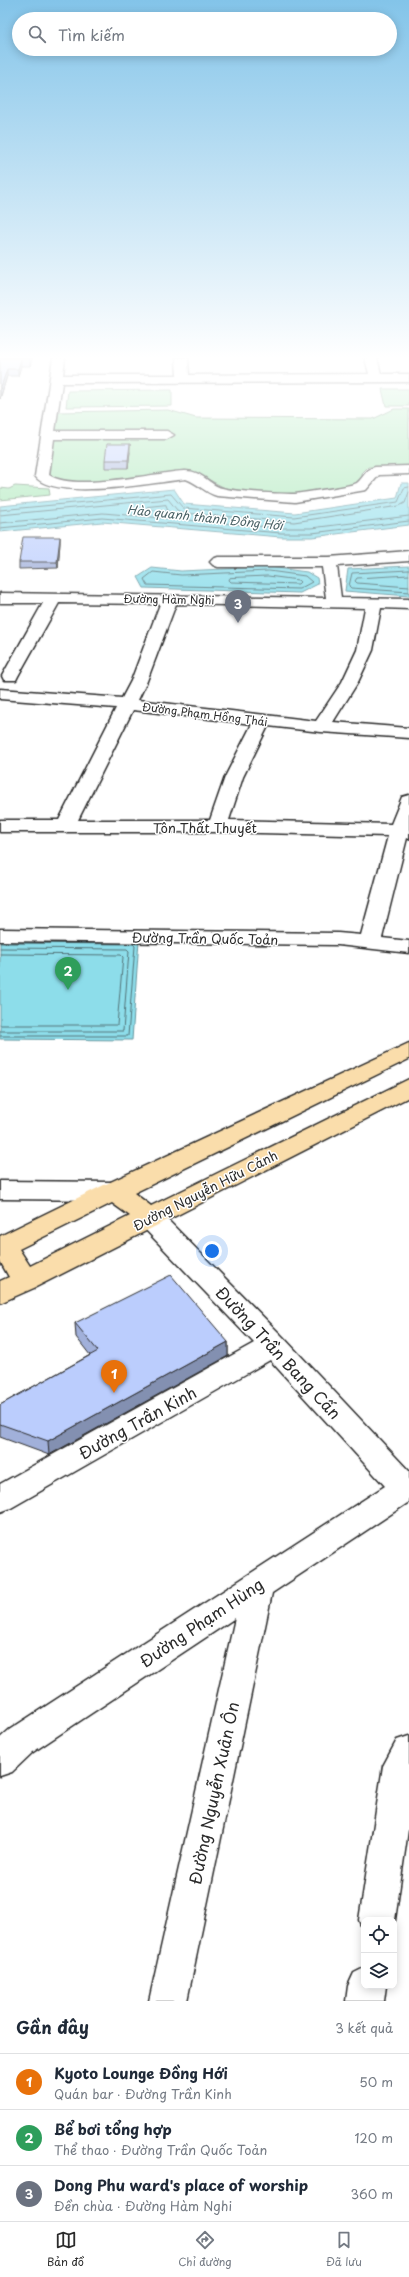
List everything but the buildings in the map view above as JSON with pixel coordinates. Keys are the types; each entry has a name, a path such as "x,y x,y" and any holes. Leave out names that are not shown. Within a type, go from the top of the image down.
{"main road":[{"path":"25,1281 1,1243 409,1050"},
{"name":"Đường Nguyễn Hữu Cảnh","path":"0,1293 409,1087"},
{"path":"113,1191 150,1218"}],"street":[{"path":"46,451 42,476 44,481 50,483 70,486 192,476 217,492 295,498 361,487 375,470 409,470"},
{"path":"218,562 329,562 409,556"},
{"path":"329,562 334,602"},
{"name":"Đường Hàm Nghi","path":"0,598 170,599 409,604"},
{"path":"10,676 54,598"},
{"path":"65,827 146,666 170,599"},
{"path":"321,727 350,682 365,650 374,603"},
{"name":"Đường Phạm Hồng Thái","path":"0,694 126,704 321,727 409,733"},
{"path":"218,826 234,777 262,721"},
{"path":"370,943 404,831 409,801"},
{"name":"Tôn Thất Thuyết","path":"0,826 218,826 404,831"},
{"name":"Đường Trần Quốc Toản","path":"0,935 338,939 409,947"},
{"path":"0,1190 113,1191"},
{"name":"Đường Trần Bang Cấn","path":"150,1218 273,1345 407,1488"},
{"name":"Đường Trần Kinh","path":"0,1499 273,1345"},
{"name":"Đường Phạm Hùng","path":"0,1760 21,1741 258,1584 407,1488"},
{"name":"Đường Nguyễn Xuân Ôn","path":"168,2001 258,1584"},
{"path":"377,1917 400,1766 409,1752"},
{"path":"365,2001 367,1989"}],"green space":[{"path":"51,451 409,451 409,469 368,467 362,473 362,481 356,485 293,496 233,492 198,474 77,485 49,477"},
{"path":"15,486 49,488 50,495 0,500 0,488 9,489"}],"water":[{"name":"Hào quanh thành Đồng Hới","path":"401,483 409,483 409,525 312,537 281,537 102,522 0,532 0,506 174,489 184,504 295,513 397,498"},
{"path":"409,566 409,596 345,591 348,569"},
{"path":"269,567 307,572 317,578 318,584 300,593 144,588 138,577 152,568 181,571"},
{"path":"0,939 139,940 132,1040 0,1039"}],"place":[{"name":"Dong Phu ward's place of worship","path":"238,623"},
{"name":"Bể bơi tổng hợp","path":"68,990"},
{"name":"Kyoto Lounge Đồng Hới","path":"114,1393"}]}
